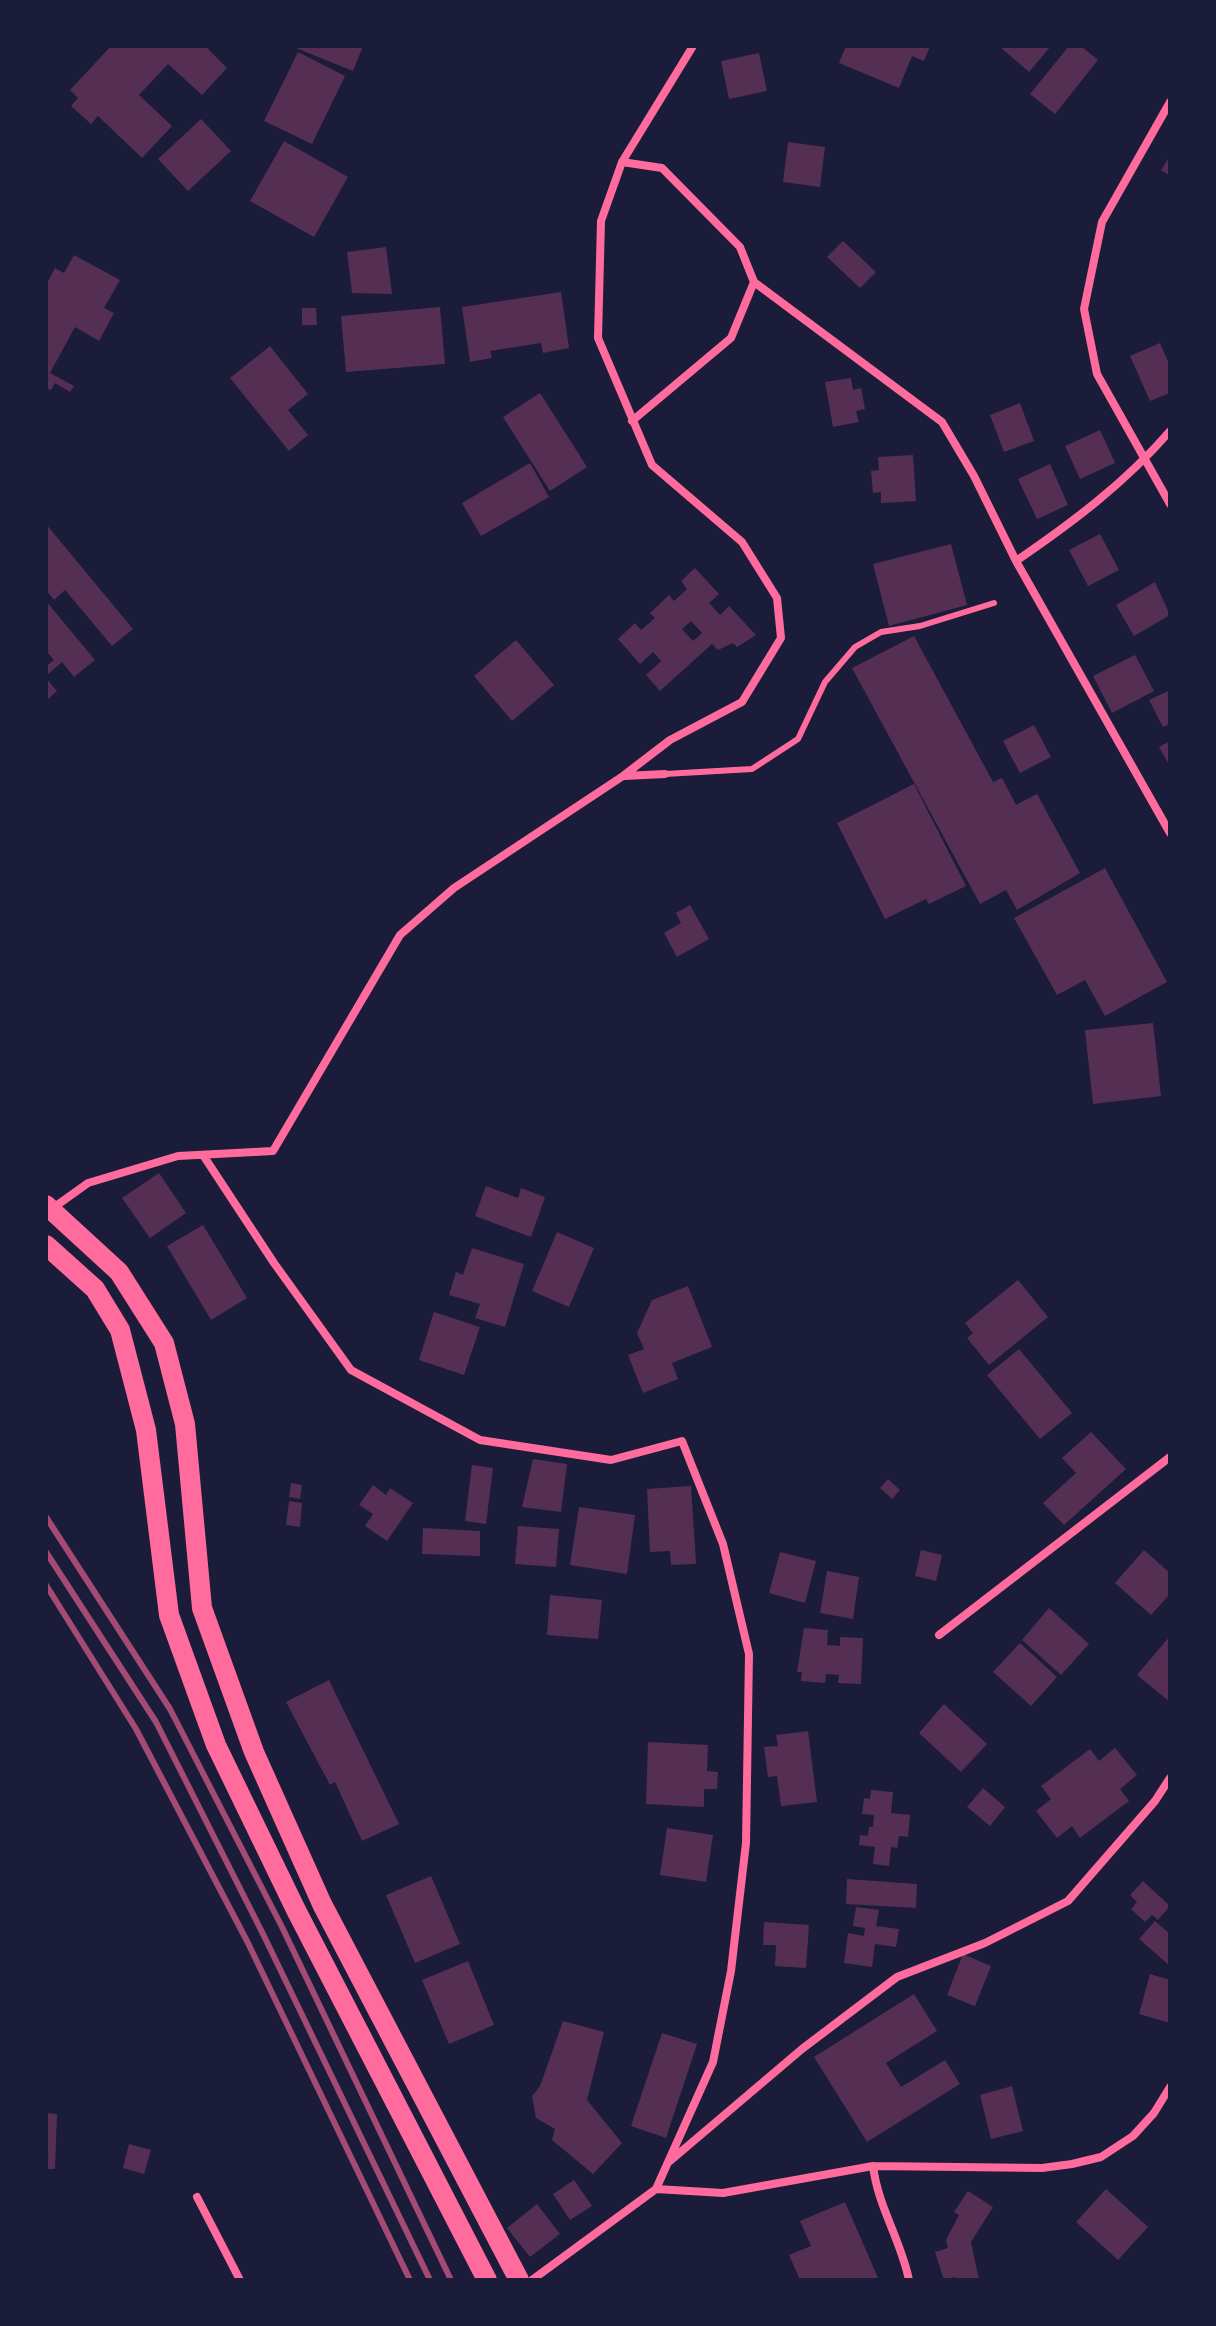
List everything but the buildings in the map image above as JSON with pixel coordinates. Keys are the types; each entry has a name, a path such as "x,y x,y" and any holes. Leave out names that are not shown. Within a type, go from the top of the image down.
{"highway":[{"path":"48,1210 119,1272 164,1343 185,1424 202,1608 254,1752 322,1904 519,2280"},
{"path":"46,1245 95,1289 120,1330 146,1430 169,1615 216,1745 296,1910 487,2280"}],"street":[{"path":"48,1210 88,1183 178,1156 273,1151 400,935 454,888 623,776 670,740 742,702 781,638 777,598 742,542 652,465 598,338 601,221 622,162 693,46"},
{"path":"1170,102 1102,222 1084,309 1097,374 1170,504"},
{"path":"622,162 662,168 740,247 754,282 942,422 974,476 1016,561 1170,833"},
{"path":"632,421 731,338 754,282"},
{"path":"1016,561 1085,514 1145,460 1170,431"},
{"path":"623,776 665,774"},
{"path":"203,1155 274,1263 351,1370 480,1440 611,1460 682,1441 723,1544 749,1654 746,1843 731,1971 713,2062 656,2189 532,2280"},
{"path":"939,1635 1170,1457"},
{"path":"668,2163 802,2049 897,1977 985,1943 1068,1901 1155,1801 1170,1778"},
{"path":"656,2189 723,2193 873,2166 1042,2168 1101,2157 1133,2136 1154,2113 1170,2087"},
{"path":"873,2166 877,2196 903,2248 909,2280"},
{"path":"197,2197 240,2280"}],"lane":[{"path":"665,774 752,769 798,739 825,682 855,647 881,632 920,626 994,603"}],"railway":[{"path":"46,1517 170,1709 282,1927 451,2280"},
{"path":"46,1552 156,1722 264,1936 430,2280"},
{"path":"46,1585 136,1729 248,1943 410,2280"}]}
